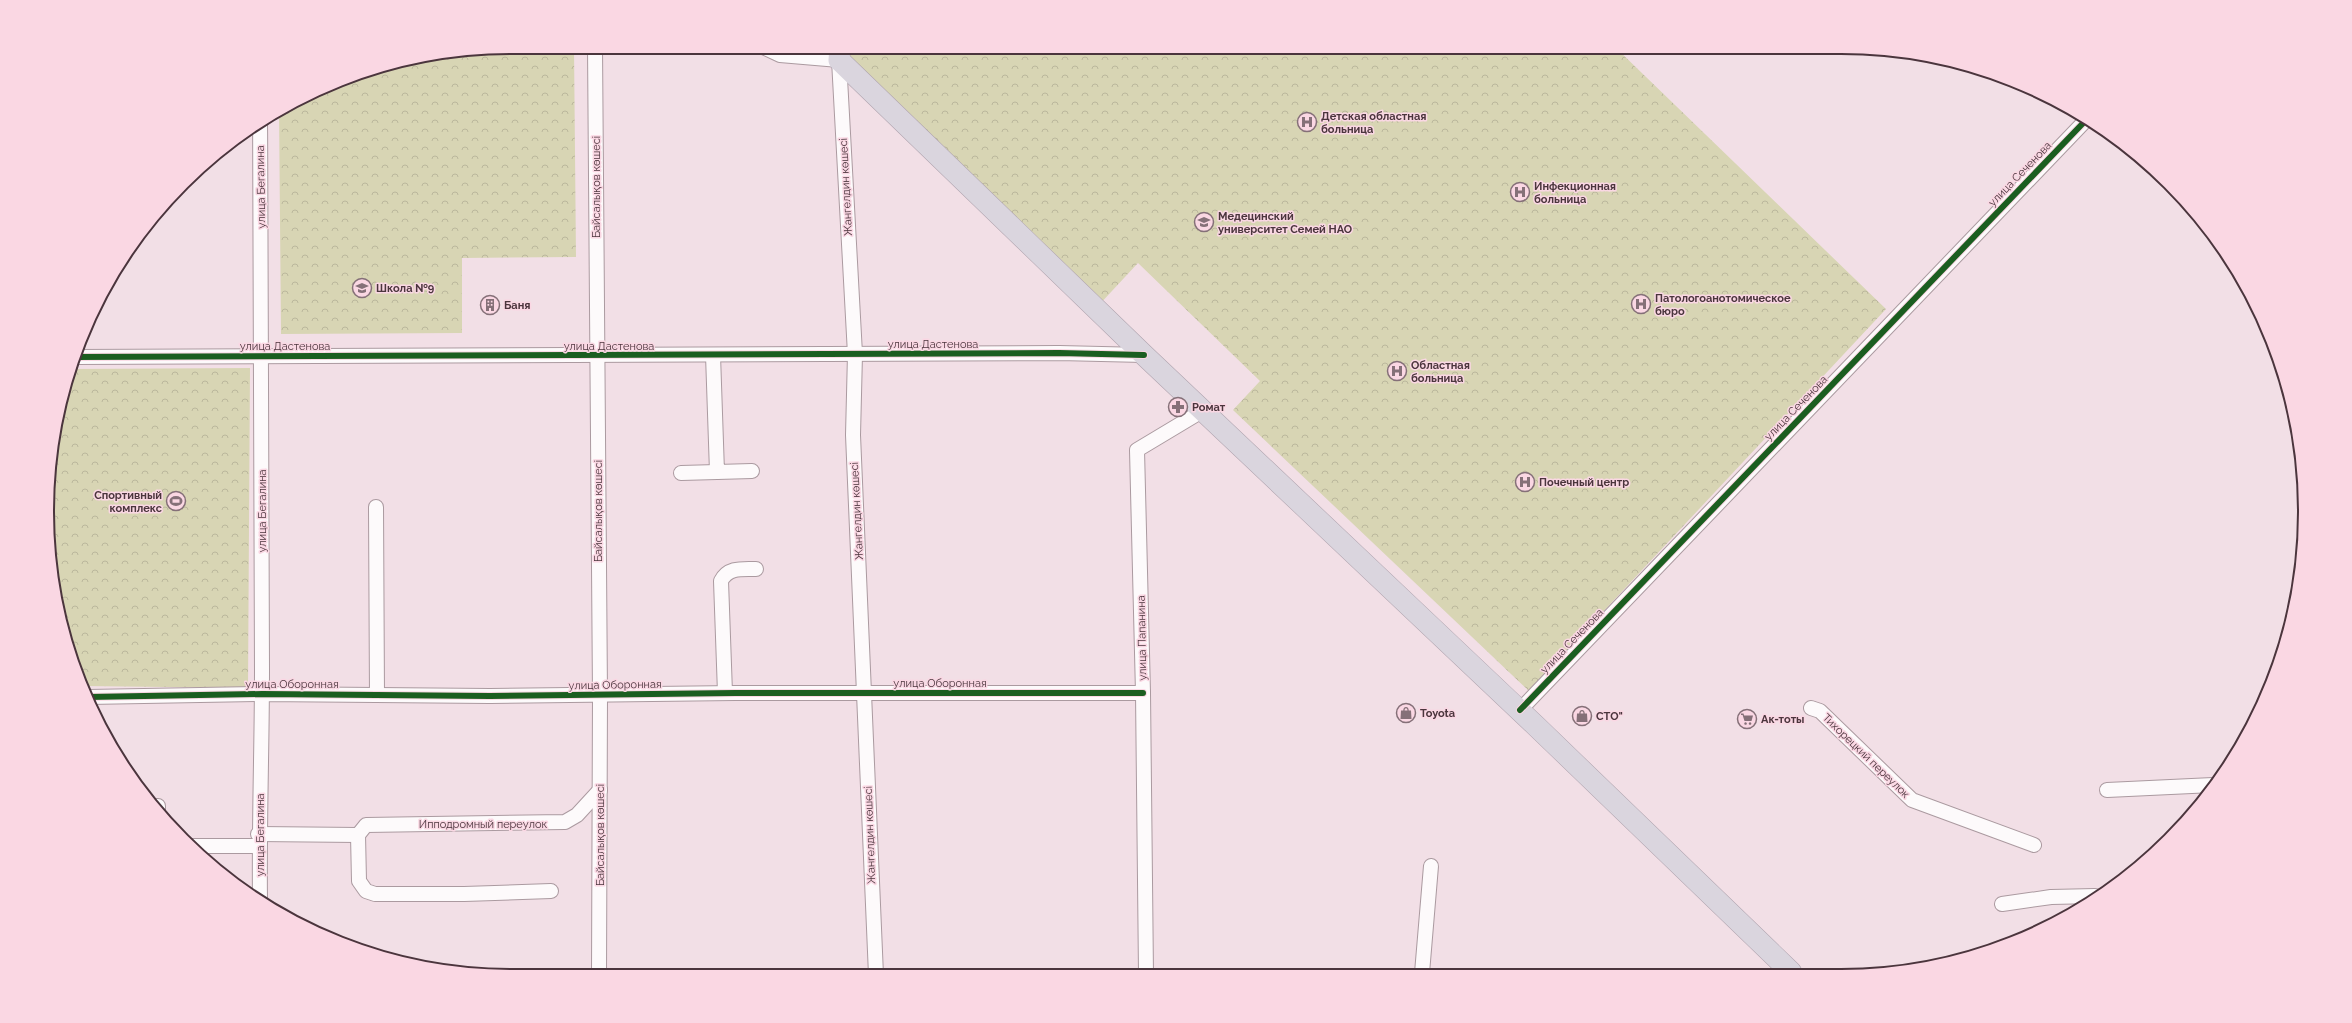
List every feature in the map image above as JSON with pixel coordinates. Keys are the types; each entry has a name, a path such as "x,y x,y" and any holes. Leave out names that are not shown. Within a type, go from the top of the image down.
{"highway":[{"path":"840,54 1202,411 1520,710 1788,969"},
{"path":"1740,921 1766,956 1769,969"}],"street":[{"name":"Байсалықов көшесі","path":"595,54 600,695 599,969"},
{"path":"778,54 840,54"},
{"name":"Жангелдин көшесі","path":"840,54 855,354 854,435 876,969"},
{"name":"улица Сеченова","path":"1520,710 2083,123"},
{"name":"улица Бегалина","path":"260,129 263,356 262,694 259,840 260,894"},
{"name":"улица Дастенова","path":"81,357 855,354 1144,355"},
{"path":"713,355 716,472"},
{"name":"улица Папанина","path":"1146,969 1143,693 1137,450 1202,411"},
{"path":"681,473 752,471"},
{"path":"376,507 377,695"},
{"path":"725,693 721,581 724,574 734,569 756,569"},
{"name":"улица Оборонная","path":"93,697 262,694 600,695 725,693 1143,693"},
{"name":"Тихорецкий переулок","path":"1811,708 1820,711 1912,800 2034,845"},
{"path":"2107,790 2207,785"},
{"name":"Ипподромный переулок","path":"358,835 366,825 565,822 577,815 600,790"},
{"path":"199,845 259,840 358,835 359,881 366,891 375,894 464,894 551,891"},
{"path":"1422,969 1431,866"},
{"path":"2002,904 2051,897 2088,896"}],"green space":[{"path":"574,54 576,257 462,258 462,333 281,334 279,117 309,101 364,78 422,63 482,55"},
{"path":"848,54 1622,54 1886,309 1529,691 1233,410 1260,381 1138,263 1098,306 848,60"},
{"path":"250,368 248,688 89,686 78,659 63,601 55,541 55,482 58,452 63,422 77,369"}],"cycle path":[{"path":"1520,710 2083,123"},
{"path":"81,357 1059,353 1144,355"},
{"path":"93,697 262,694 490,696 735,693 1143,693"}],"place":[{"name":"Детская областная больница","path":"1307,122"},
{"name":"Инфекционная больница","path":"1520,192"},
{"name":"Медецинский университет Семей НАО","path":"1204,222"},
{"name":"Школа №9","path":"362,288"},
{"name":"Патологоанотомическое бюро","path":"1641,304"},
{"name":"Баня","path":"490,305"},
{"name":"Областная больница","path":"1397,371"},
{"name":"Ромат","path":"1178,407"},
{"name":"Почечный центр","path":"1525,482"},
{"name":"Спортивный комплекс","path":"176,501"},
{"name":"Toyota","path":"1406,713"},
{"name":"СТО\"","path":"1582,716"},
{"name":"Ак-тоты","path":"1747,719"}]}
